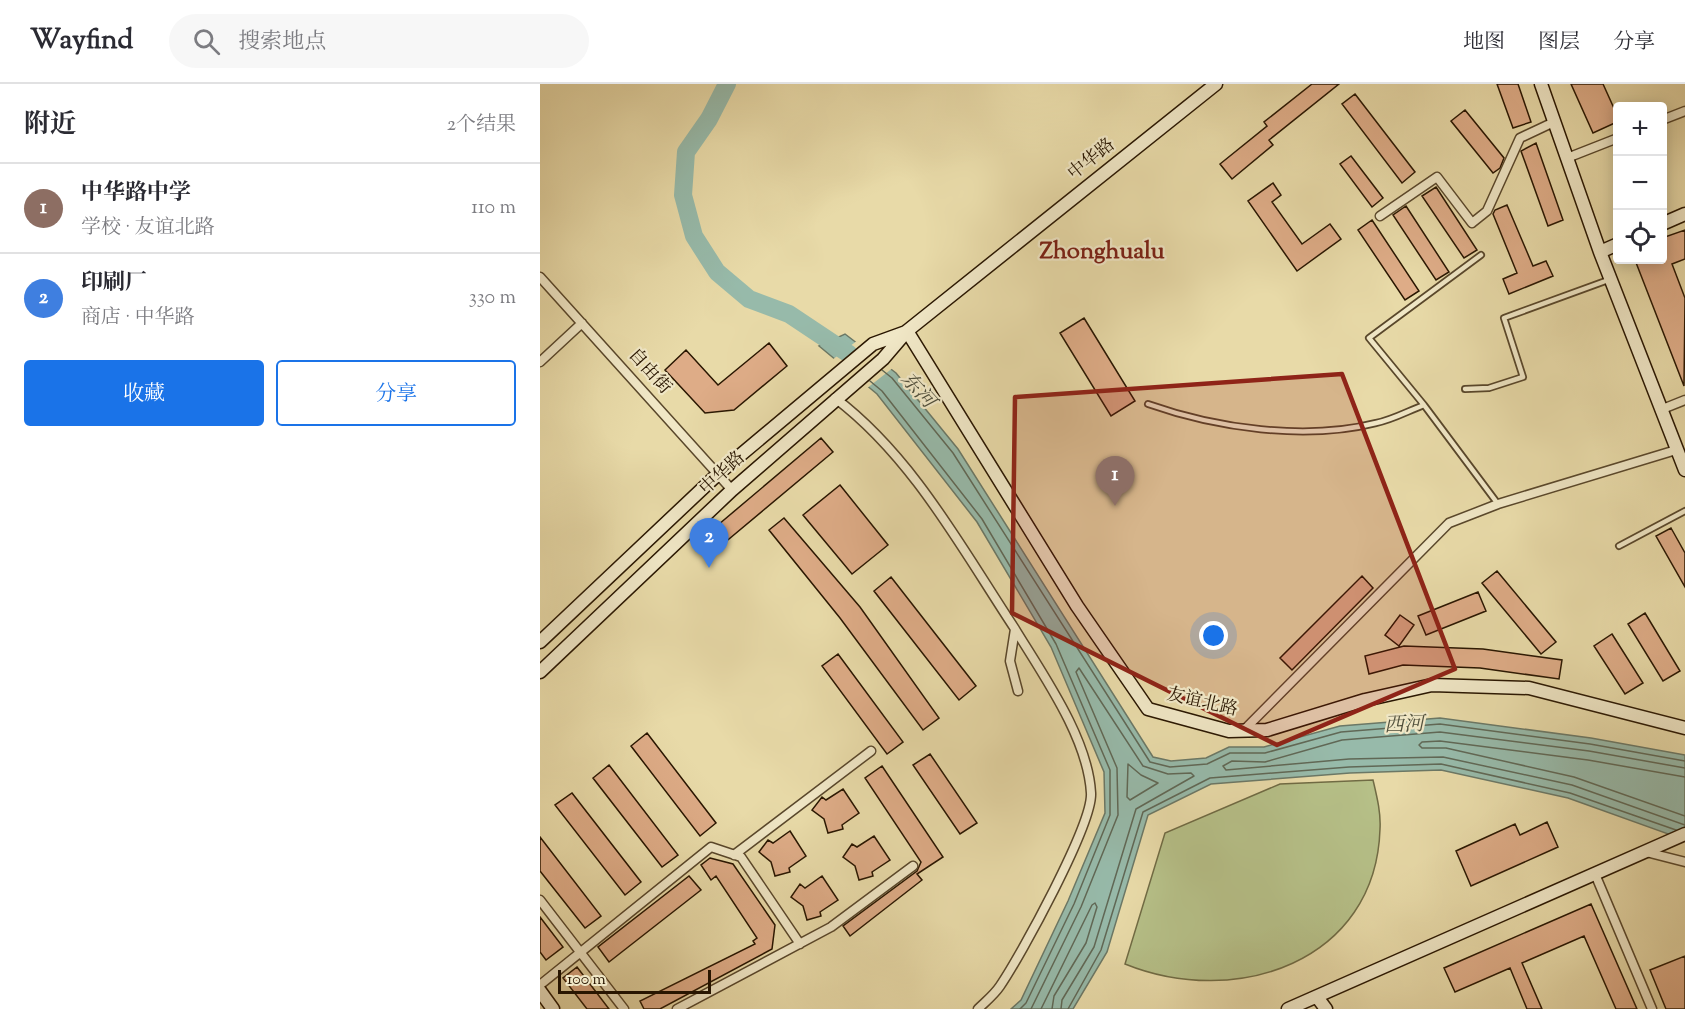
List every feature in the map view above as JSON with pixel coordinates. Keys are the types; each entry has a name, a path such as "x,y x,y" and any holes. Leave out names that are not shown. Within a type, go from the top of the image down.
{"street":[{"name":"中华路","path":"540,672 732,490 837,396 883,359 907,331 1216,84"},
{"path":"1541,84 1600,252 1685,470"},
{"path":"1667,118 1685,111"},
{"path":"1380,216 1437,177 1472,223 1487,211 1520,138 1554,122"},
{"path":"1567,158 1613,140"},
{"path":"1667,222 1685,213"},
{"path":"1600,252 1613,246"},
{"name":"自由街","path":"540,277 732,490"},
{"path":"540,362 582,323"},
{"name":"中华路","path":"540,642 718,474 873,344 907,331"},
{"name":"友谊北路","path":"907,331 1077,606 1148,709 1229,731 1267,730 1365,700 1432,685 1529,688 1685,728"},
{"path":"837,396 865,421 921,487 1015,629 1063,708 1080,748 1092,795 1078,839 1031,935 999,989 978,1009"},
{"path":"1660,410 1685,400"},
{"path":"1243,730 1449,523 1498,504 1676,450"},
{"path":"1015,629 1011,661 1018,691"},
{"path":"734,855 871,751"},
{"path":"1288,1009 1681,836"},
{"path":"540,985 711,847 741,857 800,944"},
{"path":"1646,852 1685,862"},
{"path":"676,1009 831,927 913,866"},
{"path":"1595,874 1652,1009"},
{"path":"540,900 624,1009"},
{"path":"540,991 553,1009"},
{"path":"1317,997 1326,1009"}],"lane":[{"path":"1481,255 1369,338 1424,405 1498,504"},
{"path":"1465,389 1489,388 1523,377 1504,318 1611,279"},
{"path":"1148,404 1182,416 1245,428 1322,431 1377,423 1424,405"},
{"path":"1619,546 1685,511"}],"highlighted area":[{"path":"1342,374 1455,669 1277,745 1012,613 1015,397"}],"green space":[{"path":"1373,780 1380,829 1372,875 1354,913 1327,942 1293,963 1253,976 1211,981 1168,977 1125,964 1165,833 1280,784"}],"water":[{"name":"西河","path":"845,334 896,373 958,449 1153,757 1171,761 1206,758 1229,747 1264,747 1340,726 1440,718 1591,738 1685,755 1685,840 1568,798 1441,770 1350,773 1211,784 1148,815 1107,952 1073,1009 1011,1009 1021,1000 1068,901 1105,813 1104,772 1051,647 977,522 877,394 819,346"}],"pier":[{"path":"858,340 894,367 866,389 832,360"}],"building":[{"path":"1312,84 1339,84 1269,140 1273,145 1232,179 1220,164 1267,126 1264,122"},
{"path":"1497,84 1518,84 1531,122 1513,128"},
{"path":"1571,84 1603,84 1613,106 1613,124 1593,133"},
{"path":"1355,94 1415,172 1402,183 1342,104"},
{"path":"1465,110 1504,158 1500,168 1493,173 1451,121"},
{"path":"1536,143 1563,220 1548,226 1521,151"},
{"path":"1351,156 1383,198 1372,207 1340,164"},
{"path":"1273,183 1281,195 1272,202 1302,244 1330,224 1341,239 1297,271 1248,201"},
{"path":"1436,187 1477,250 1464,258 1422,196"},
{"path":"1507,205 1533,266 1546,261 1553,276 1509,294 1503,279 1517,273 1493,214 1495,210"},
{"path":"1406,206 1449,272 1436,280 1393,215"},
{"path":"1372,220 1419,291 1405,300 1358,230"},
{"path":"1685,230 1685,259 1672,264 1685,298 1684,386 1637,264 1667,264 1667,236"},
{"path":"1084,318 1135,401 1111,416 1060,333"},
{"path":"769,343 787,366 734,410 705,413 665,370 686,350 718,385"},
{"path":"821,438 833,452 723,544 712,530"},
{"path":"840,485 888,545 852,574 803,515"},
{"path":"784,518 860,607 939,718 923,730 840,618 769,530"},
{"path":"1671,528 1685,553 1685,587 1656,536"},
{"path":"1497,571 1556,642 1541,654 1482,583"},
{"path":"1362,576 1373,588 1292,670 1280,658"},
{"path":"891,577 976,686 959,700 874,591"},
{"path":"1478,592 1486,611 1426,635 1418,616"},
{"path":"1645,613 1680,671 1663,681 1628,624"},
{"path":"1400,615 1414,625 1399,646 1385,635"},
{"path":"1612,634 1643,683 1625,694 1594,646"},
{"path":"1404,646 1483,649 1562,660 1559,679 1480,668 1403,665 1369,674 1365,656"},
{"path":"838,654 903,742 887,754 822,666"},
{"path":"647,733 716,823 700,836 631,746"},
{"path":"930,754 977,823 960,834 913,765"},
{"path":"609,765 678,855 662,867 593,778"},
{"path":"882,766 943,857 917,874 922,880 850,936 843,926 917,871 921,862 865,778"},
{"path":"843,789 859,813 842,825 843,829 828,833 824,819 812,810 822,797 826,800"},
{"path":"572,793 641,882 625,895 555,805"},
{"path":"1547,822 1558,847 1471,886 1456,851 1515,824 1520,835"},
{"path":"790,831 806,856 789,868 790,872 775,876 771,862 759,852 768,840 773,843"},
{"path":"874,836 890,860 872,872 873,876 859,880 855,866 843,857 852,844 857,847"},
{"path":"540,837 601,916 585,928 540,871"},
{"path":"710,858 733,864 775,925 772,949 660,1009 644,1009 640,1001 755,944 753,941 757,938 716,876 711,880 701,865"},
{"path":"689,876 701,890 609,962 598,947"},
{"path":"822,876 838,900 820,912 821,916 807,920 803,906 791,897 800,884 805,888"},
{"path":"1591,904 1637,1009 1616,1009 1584,936 1522,963 1542,1009 1527,1009 1510,968 1455,992 1444,968"},
{"path":"540,917 563,947 546,960 540,952"},
{"path":"1685,956 1685,1009 1666,1009 1650,970"},
{"path":"577,967 609,1009 587,1009 563,978"}],"waterway":[{"name":"东河","path":"727,84 709,119 686,152 683,195 694,236 717,272 749,299 789,314 849,354"}],"place":[{"name":"中华路中学","path":"1115,506"},
{"name":"印刷厂","path":"709,568"}],"district":[{"name":"Zhonghualu","path":"1102,252"}]}
